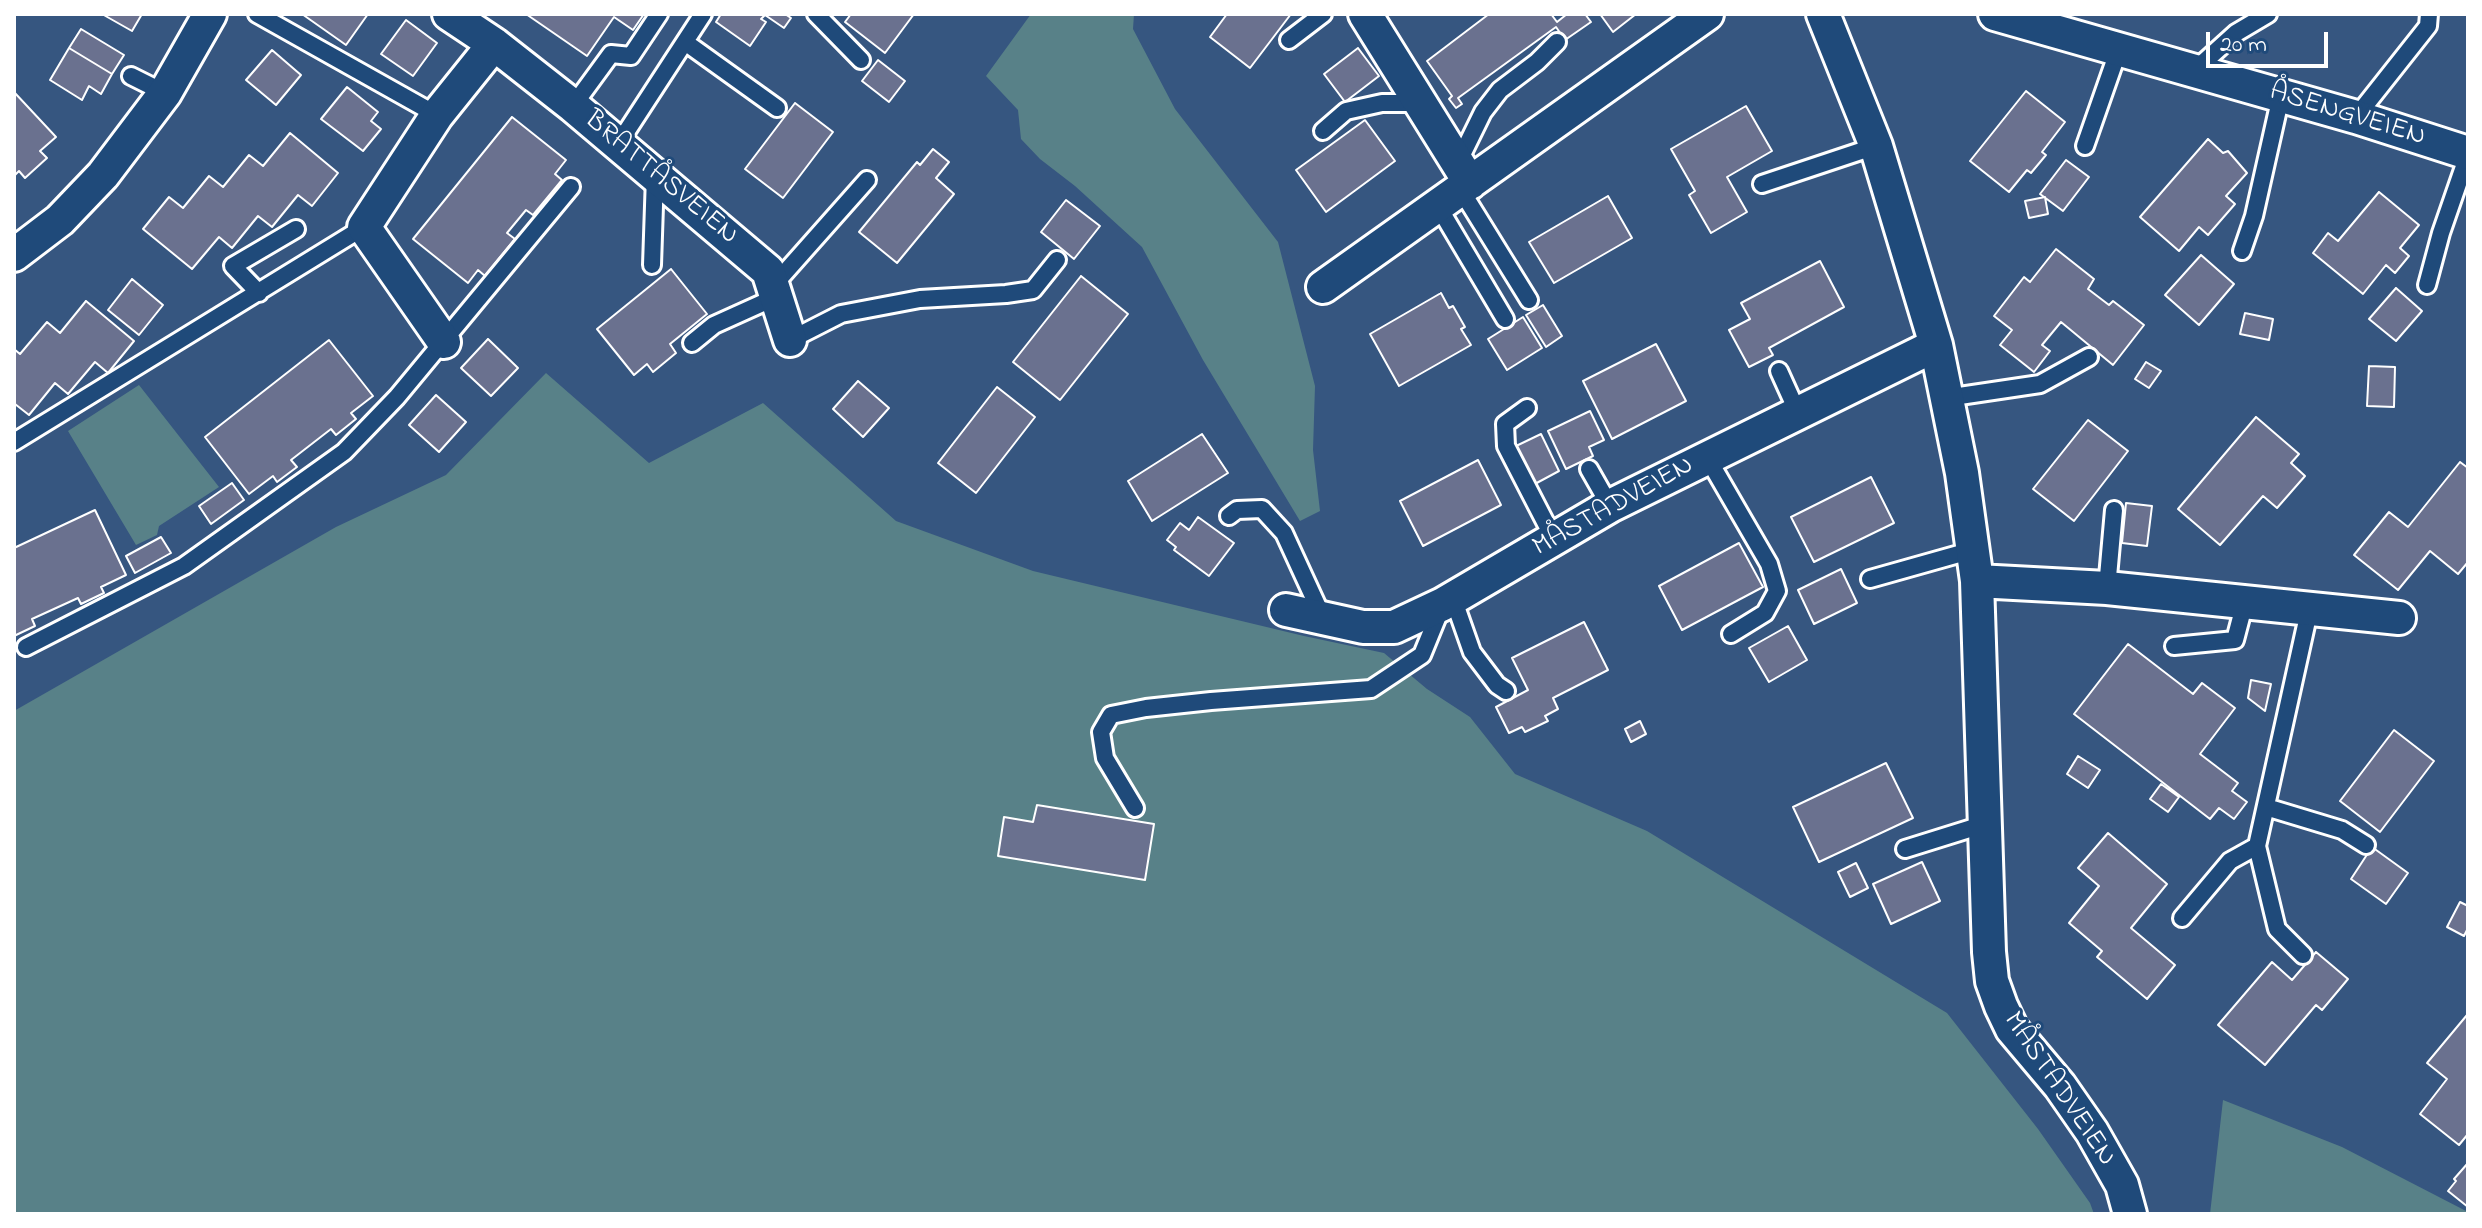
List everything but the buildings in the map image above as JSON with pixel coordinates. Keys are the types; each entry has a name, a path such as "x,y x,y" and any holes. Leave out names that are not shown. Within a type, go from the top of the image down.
{"street":[{"path":"14,255 60,220 103,175 165,93 210,14"},
{"name":"BRATTÅSVEIEN","path":"449,14 494,44 619,143 768,271 790,340"},
{"path":"1365,14 1420,103 1457,186"},
{"name":"MÅSTADVEIEN","path":"1823,14 1876,146 1936,345 1962,473 1975,566 1992,981 2012,1029 2060,1086 2092,1132 2122,1185 2130,1214"},
{"name":"ÅSENGVEIEN","path":"1995,14 2040,20 2119,49 2356,117 2468,154"},
{"path":"1323,287 1457,186 1705,15"},
{"path":"444,342 364,227 437,115 494,44"},
{"name":"MÅSTADVEIEN","path":"1286,610 1363,627 1394,627 1448,601 1610,506 1936,345"},
{"path":"1975,566 2107,588 2399,618"}],"lane":[{"path":"257,14 437,115"},
{"path":"573,106 611,54 631,56 659,14"},
{"path":"619,143 703,14"},
{"path":"816,14 861,60"},
{"path":"1289,40 1323,14"},
{"path":"2194,71 2236,33 2268,14"},
{"path":"2356,117 2428,26 2429,14"},
{"path":"685,42 777,108"},
{"path":"1505,319 1457,186 1483,112 1500,90 1537,62 1557,42"},
{"path":"2085,146 2119,49"},
{"path":"131,76 165,93"},
{"path":"2242,251 2254,216 2281,96"},
{"path":"1323,131 1346,111 1382,103 1420,103"},
{"path":"1762,184 1876,146"},
{"path":"2427,285 2468,154"},
{"path":"652,265 655,174"},
{"path":"692,343 714,325 775,292 867,180"},
{"path":"1457,186 1529,300"},
{"path":"26,647 184,566 344,452 397,397 571,187"},
{"path":"14,442 364,227"},
{"path":"259,293 233,266 296,229"},
{"path":"790,340 841,314 920,299 1033,290 1057,260"},
{"path":"1946,398 2040,384 2089,357"},
{"path":"1779,371 1798,413"},
{"path":"1527,408 1505,424 1506,446 1554,539"},
{"path":"1707,457 1769,564 1777,591 1765,613 1731,634"},
{"path":"1589,469 1610,506"},
{"path":"1229,516 1237,510 1262,509 1284,533 1324,620"},
{"path":"2107,588 2114,510"},
{"path":"1870,579 1975,566"},
{"path":"1448,601 1472,652 1497,685 1506,691"},
{"path":"1135,808 1105,758 1101,732 1111,715 1211,701 1371,689 1422,655 1448,601"},
{"path":"2174,646 2235,640 2245,602"},
{"path":"2303,955 2277,929 2257,846 2310,607"},
{"path":"2266,807 2342,830 2366,845"},
{"path":"1905,849 1985,824"},
{"path":"2182,918 2230,861 2257,846"}],"green space":[{"path":"1031,14 1134,14 1133,29 1175,109 1278,242 1315,386 1313,450 1320,511 1300,521 1203,360 1142,247 1021,139 1018,110 986,76"},
{"path":"546,373 649,463 763,403 896,521 1033,571 1384,653 1427,689 1470,717 1515,774 1647,831 1947,1013 2038,1129 2090,1203 2094,1214 14,1214 14,711 336,527 446,475"},
{"path":"139,385 219,487 159,526 157,535 136,545 68,431"},
{"path":"2223,1100 2342,1147 2468,1214 2210,1214"}]}
